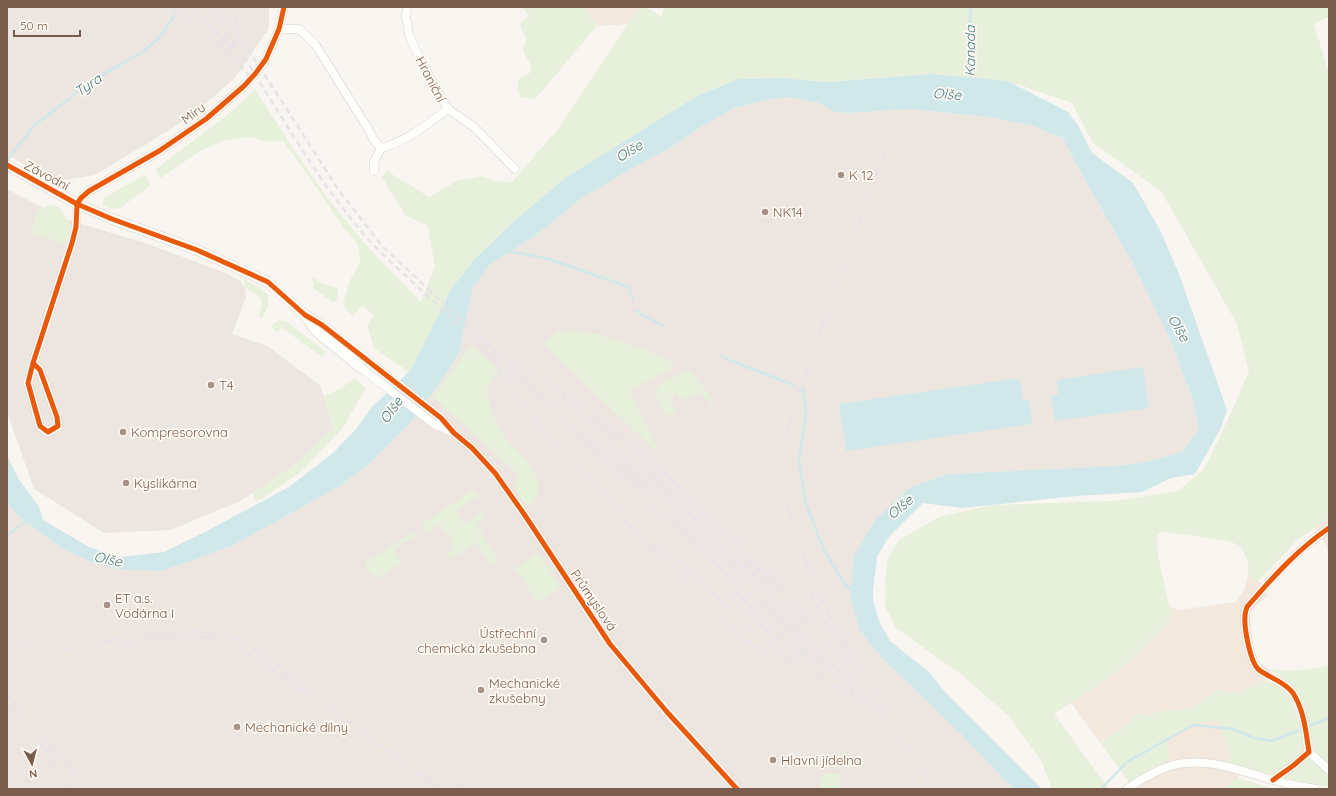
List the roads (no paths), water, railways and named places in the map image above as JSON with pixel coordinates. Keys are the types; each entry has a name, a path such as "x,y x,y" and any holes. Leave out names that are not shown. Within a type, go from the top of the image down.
{"street":[{"name":"Míru","path":"77,204 89,191 159,151 206,119 244,86 266,60 279,29 284,7"},
{"name":"Hraniční","path":"407,7 406,16 409,34 420,59 448,109 474,127 515,168"},
{"path":"279,29 299,29 315,44 374,140 381,148"},
{"path":"374,171 374,162 381,148 392,145 431,122 448,109"},
{"name":"Závodní","path":"7,165 77,204 112,219 196,250 268,282 305,315"},
{"path":"34,363 40,370 57,417 58,426 48,432 40,426 28,383 34,363 72,243 76,227 77,204"},
{"path":"305,315 322,325 366,359"},
{"path":"305,315 317,332 361,368 434,424 454,433"},
{"name":"Průmyslová","path":"366,359 441,418 454,433 472,448 495,473 610,644 667,712 737,789"},
{"path":"1329,528 1315,537 1271,580 1247,607 1245,617 1249,651 1253,662 1257,668 1283,683 1292,693 1298,702 1304,721 1309,752 1329,770"},
{"path":"1273,780 1309,752"},
{"path":"1127,789 1152,774 1168,767 1184,763 1198,762 1213,764 1297,786 1316,789"}],"water":[{"name":"Olše","path":"932,74 1008,81 1068,112 1079,127 1092,153 1133,183 1160,230 1179,274 1227,410 1220,430 1195,474 1171,478 1142,492 1077,496 962,508 923,503 888,538 877,557 873,600 879,621 890,641 929,672 944,691 1042,789 1013,789 961,734 881,657 860,631 850,596 854,556 876,519 909,488 947,474 1117,466 1146,462 1182,452 1199,430 1193,400 1170,339 1133,264 1076,164 1063,138 1030,125 989,117 908,109 849,113 835,112 819,103 790,97 767,100 734,108 699,128 672,147 643,162 582,198 536,235 491,264 473,287 459,353 438,386 409,424 370,463 340,486 232,546 162,571 117,569 94,563 61,548 15,513 7,502 7,455 18,478 39,507 43,520 89,547 120,557 164,552 289,487 333,453 356,429 373,406 409,372 452,288 473,261 513,222 565,178 697,96 738,79 781,78 827,82"},
{"path":"1143,367 1149,408 1055,421 1051,395 1059,394 1057,380"},
{"path":"1019,378 1023,400 1029,400 1032,424 846,451 839,404"}],"waterway":[{"name":"Kanada","path":"970,80 968,36 971,7"},
{"name":"Tyra","path":"7,160 34,126 93,80 143,52 160,37 174,16"},
{"path":"508,251 549,259 629,287 633,300"},
{"path":"636,310 664,326"},
{"path":"722,356 794,385"},
{"path":"803,388 806,412 799,461 806,503 824,550 846,586 853,591"},
{"path":"7,535 27,520"},
{"path":"1101,789 1127,762 1193,725 1233,729 1254,738 1272,741 1329,718"}],"railway":[{"path":"171,7 206,31 252,78"},
{"path":"183,7 209,24 236,51"},
{"path":"210,7 332,194 379,251 855,693"},
{"path":"221,7 338,189 382,246 854,684 892,727 915,757 932,789"},
{"path":"231,7 238,26"},
{"path":"888,142 794,405 785,446 784,471 788,503 797,536 809,569 840,633 893,721"},
{"path":"510,359 593,409 611,423 779,580 855,679"},
{"path":"498,368 537,423 561,452 749,626 777,649 822,676"},
{"path":"562,395 808,624"},
{"path":"595,417 784,593"},
{"path":"605,444 804,629"},
{"path":"621,518 690,582"},
{"path":"679,580 737,633 761,650 797,666"},
{"path":"806,586 827,625 854,665"},
{"path":"734,591 767,623 806,655"},
{"path":"729,597 780,642 819,666"},
{"path":"7,637 25,644 55,649 84,647 128,637 167,632 211,632 235,638 250,646 281,667 336,712 441,789"},
{"path":"121,644 165,638 187,637 207,638 220,641 245,652 258,660 305,694"},
{"path":"817,674 870,707"},
{"path":"7,694 87,789"},
{"path":"7,704 58,764"},
{"path":"47,760 72,789"},
{"path":"19,771 35,789"},
{"path":"428,775 448,783 470,789"},
{"path":"7,779 20,789"},
{"path":"399,780 412,789"},
{"path":"465,788 483,789"}],"place":[{"name":"K 12","path":"841,175"},
{"name":"NK14","path":"765,212"},
{"name":"T4","path":"211,385"},
{"name":"Kompresorovna","path":"123,432"},
{"name":"Kyslíkárna","path":"126,483"},
{"name":"ET a.s. Vodárna I","path":"107,605"},
{"name":"Ústřechní chemická zkušebna","path":"544,640"},
{"name":"Mechanické zkušebny","path":"481,690"},
{"name":"Mechanické dílny","path":"237,727"},
{"name":"Hlavní jídelna","path":"773,760"}]}
